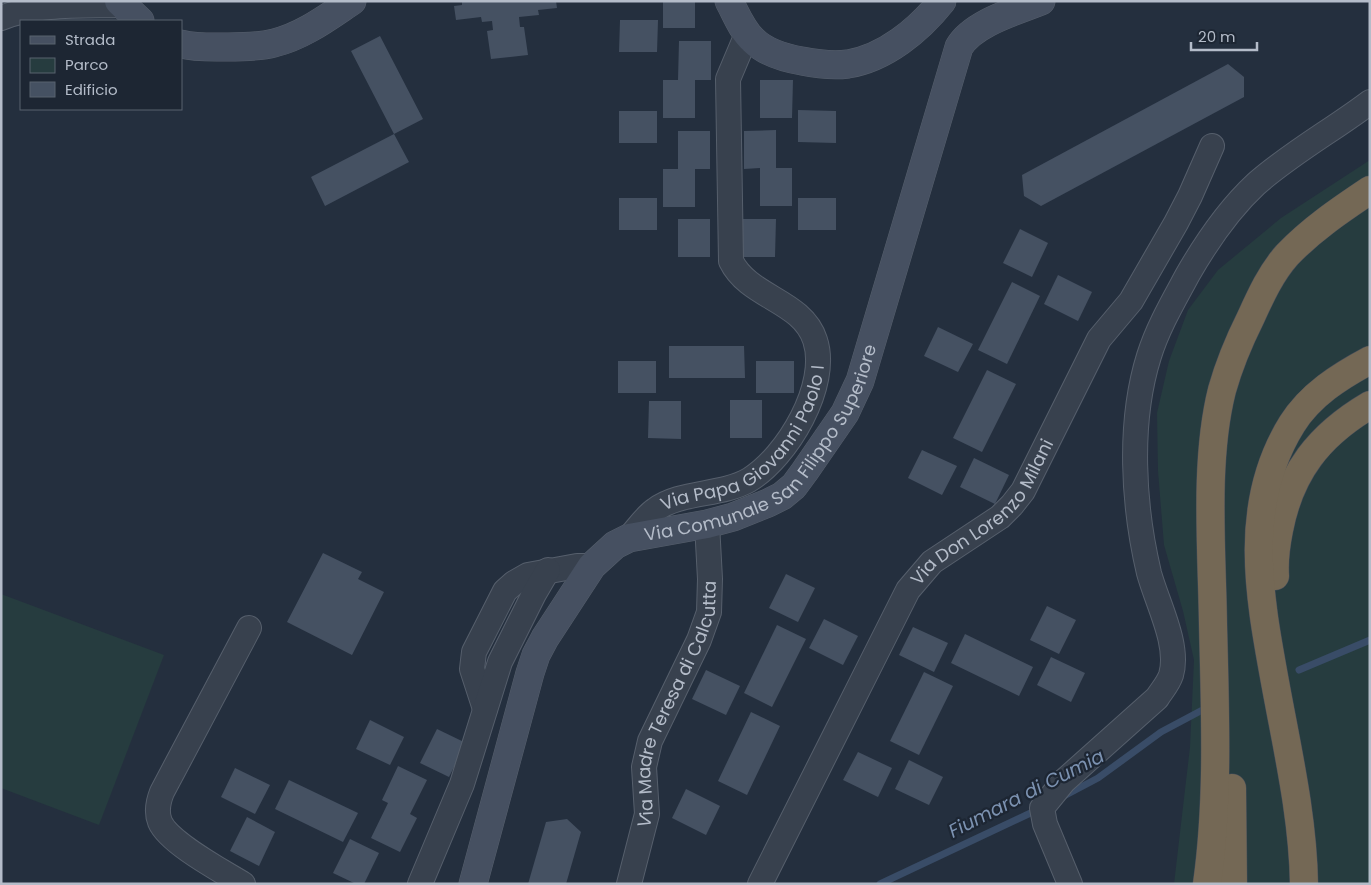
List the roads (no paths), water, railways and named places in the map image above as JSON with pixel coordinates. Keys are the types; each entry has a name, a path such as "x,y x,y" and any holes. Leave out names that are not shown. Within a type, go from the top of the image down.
{"highway":[{"path":"1207,884 1211,853 1215,783 1212,467 1222,391 1238,343 1266,285 1286,256 1324,221 1370,190"},
{"path":"1233,884 1224,494 1225,466 1232,415 1242,374 1265,321 1279,295 1298,267 1333,232 1370,207"},
{"path":"1304,884 1302,839 1260,596 1258,539 1260,513 1278,449 1293,423 1307,405 1326,388 1347,372 1370,360"},
{"path":"1320,884 1317,838 1309,783 1279,621 1275,572 1277,542 1285,502 1304,463 1317,446 1334,430 1370,405"}],"street":[{"path":"182,44 193,47 219,47 273,43 303,32 352,1"},
{"path":"729,1 747,34 764,49 789,59 814,64 848,64 874,56 918,27 942,1"},
{"name":"Via Comunale San Filippo Superiore","path":"473,884 530,673 536,655 545,638 592,566 615,545 629,538 707,524 754,509 782,496 794,486 845,413 860,381 959,47 964,39 983,26 1041,1"},
{"path":"1,18 25,10 42,7 127,9"},
{"name":"Via Papa Giovanni Paolo I","path":"629,538 655,510 684,498 734,486 759,473 784,446 800,422 814,393 817,380 818,354 815,340 809,328 790,308 742,278 735,270 731,261 728,80 747,34"},
{"path":"1070,884 1045,824 1042,808 1064,782 1157,698 1167,684 1172,668 1172,650 1150,574 1139,516 1135,454 1136,428 1142,380 1149,355 1172,303 1212,235 1228,215 1257,184 1273,171 1370,102"},
{"name":"Via Don Lorenzo Milani","path":"760,884 908,590 932,562 1000,517 1023,491 1099,340 1136,293 1187,202 1212,146"},
{"name":"Via Madre Teresa di Calcutta","path":"629,884 647,814 644,767 650,741 699,640 709,612 710,580 707,524"},
{"path":"420,884 462,784 500,662 534,594 548,570 592,566"},
{"path":"243,884 166,833 157,813 162,792 249,628"}],"waterway":[{"name":"Fiumara di Cumia","path":"1299,670 1370,640"},
{"name":"Fiumara di Cumia","path":"1062,797 1098,778 1161,732 1208,707"},
{"name":"Fiumara di Cumia","path":"880,884 1039,809"}]}
